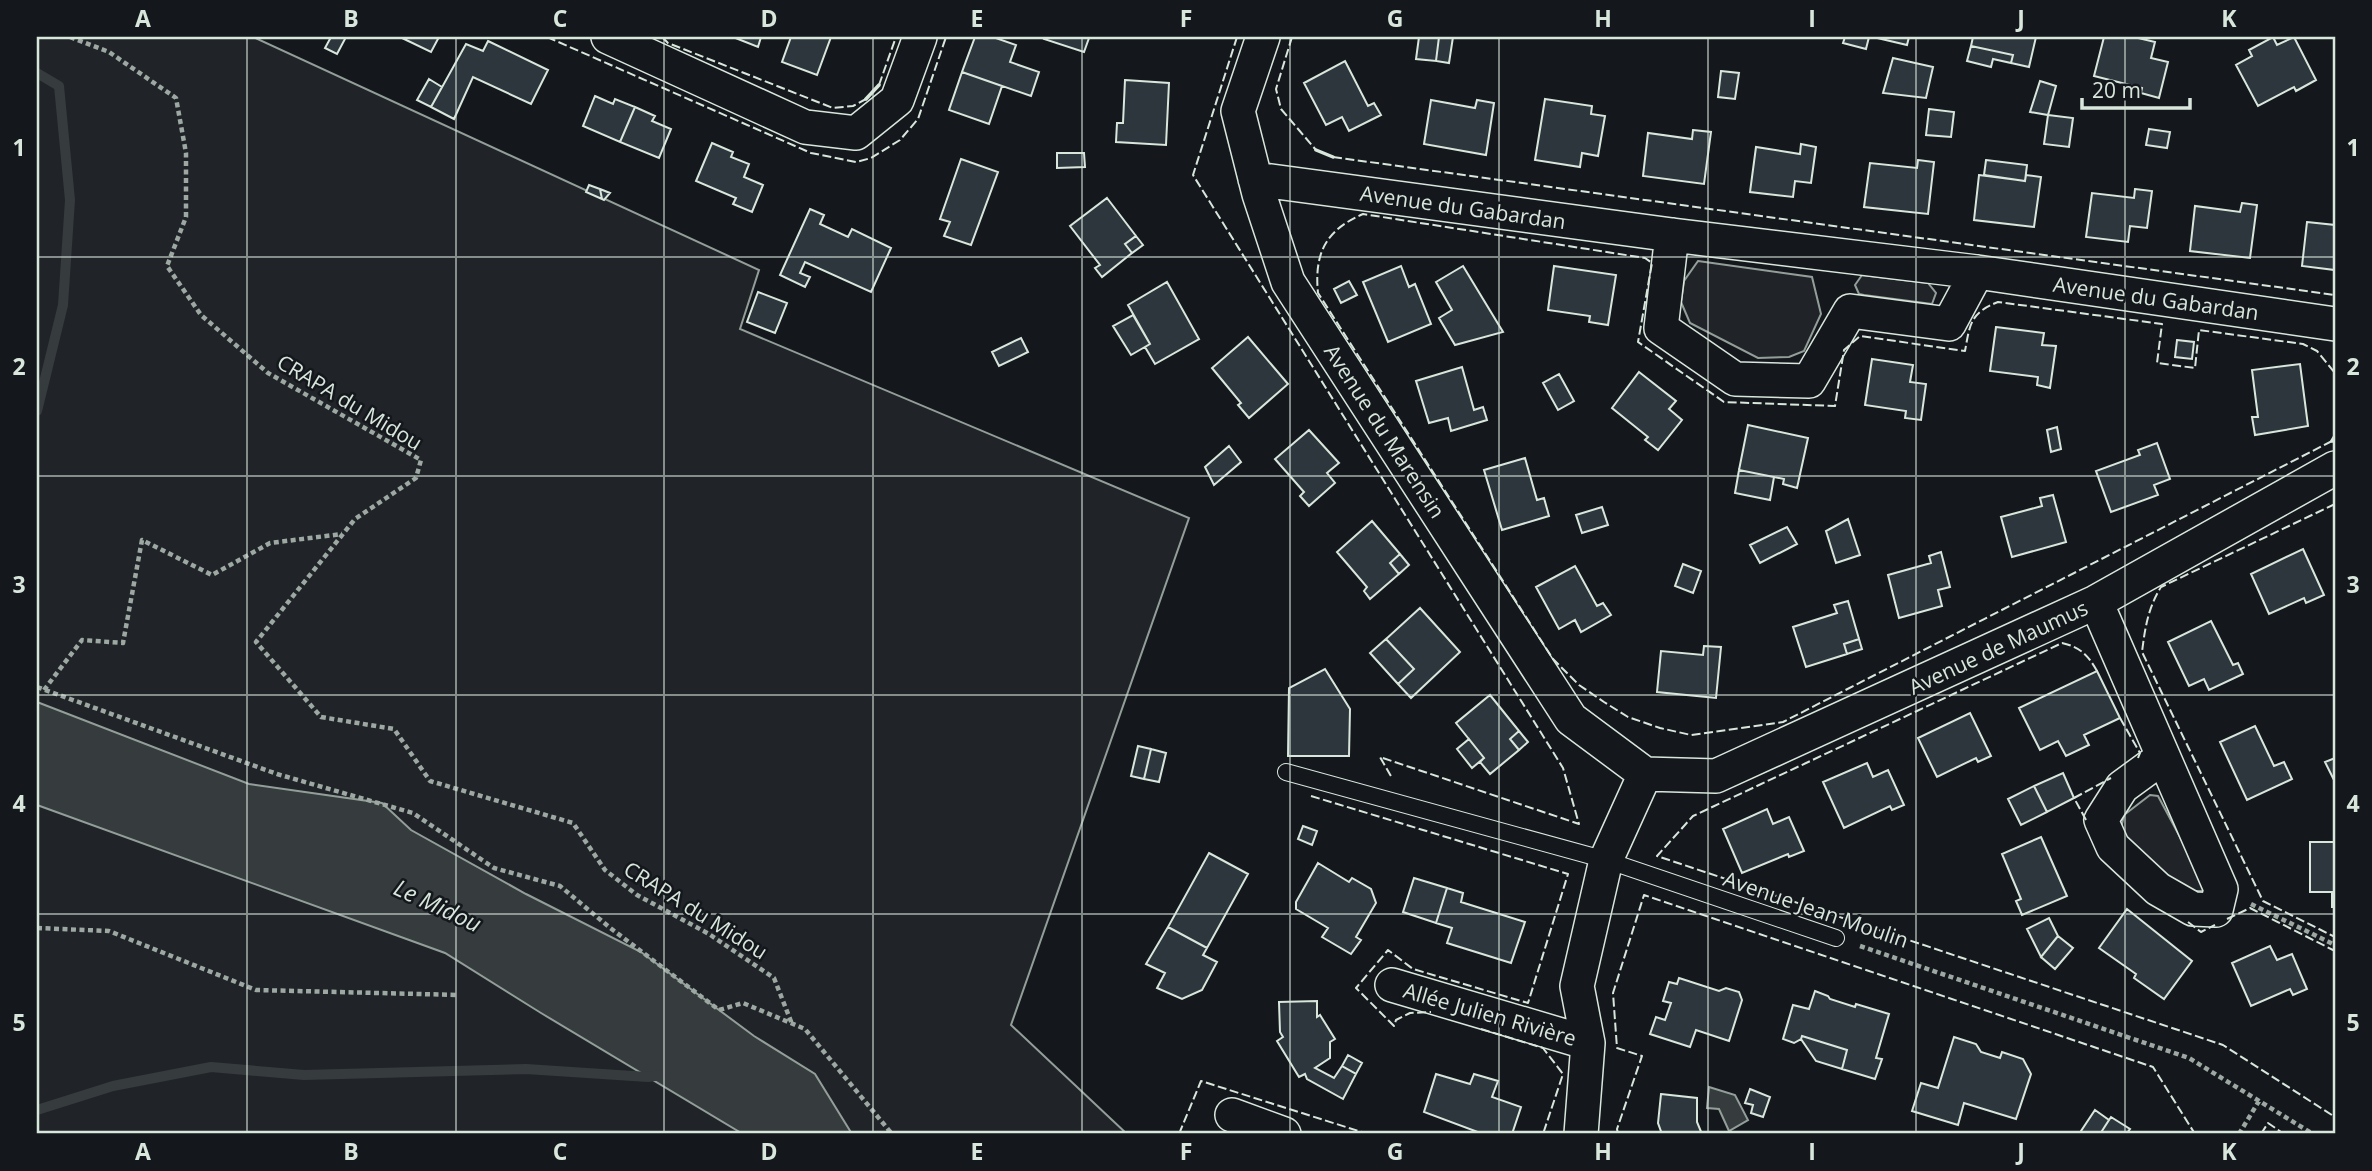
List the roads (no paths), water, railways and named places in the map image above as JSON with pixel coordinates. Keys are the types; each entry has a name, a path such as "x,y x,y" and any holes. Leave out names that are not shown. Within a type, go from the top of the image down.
{"street":[{"path":"608,37 805,127 856,133 897,100 920,37"},
{"name":"Avenue du Marensin","path":"1262,37 1238,111 1255,179 1288,282 1571,719 1644,774"},
{"name":"Avenue du Gabardan","path":"1255,179 1672,236 1978,272 2335,324"},
{"path":"1672,236 1661,328 1735,379 1809,381 1850,312 1948,324 1978,272"},
{"name":"Avenue de Maumus","path":"1644,774 1716,776 2096,602 2335,468"},
{"path":"2096,602 2221,888 2216,911 2193,909 2158,888 2113,847 2101,820 2122,787 2163,757"},
{"path":"1581,1134 1588,1043 1577,986 1606,860 1644,774"},
{"name":"Allée Julien Rivière","path":"1392,985 1588,1043"},
{"path":"1232,1115 1284,1134"}],"lane":[{"name":"Avenue Jean Moulin","path":"1286,772 1606,860 1836,938"}],"water":[{"name":"Le Midou","path":"37,702 249,784 382,803 411,830 526,894 641,952 754,1036 815,1074 852,1134 743,1134 445,953 37,805"},
{"path":"1709,1087 1735,1095 1748,1120 1729,1131 1719,1109 1707,1108"}],"waterway":[{"path":"37,73 59,86 70,200 63,305 37,411"},
{"path":"37,1110 113,1086 211,1067 304,1075 526,1069 648,1077 661,1075"}]}
